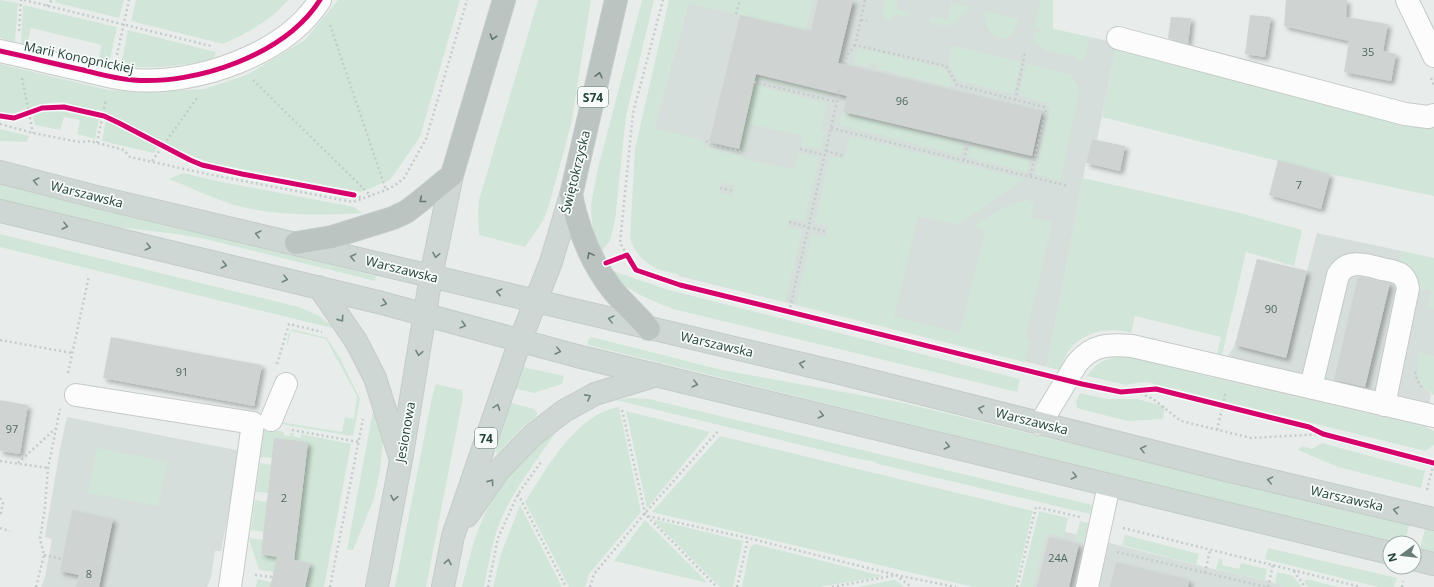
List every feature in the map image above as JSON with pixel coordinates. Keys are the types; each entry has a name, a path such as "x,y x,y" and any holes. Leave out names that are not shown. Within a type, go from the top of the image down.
{"highway":[{"path":"296,243 332,238 400,215 406,212 452,176 504,0"},
{"name":"Świętokrzyska","path":"571,195 616,0"},
{"path":"571,195 577,222 583,239 597,267 611,288 649,329"}],"main road":[{"name":"Warszawska","path":"0,172 97,197 296,243 649,329 840,373 1222,469 1434,519"},
{"path":"431,276 452,176"},
{"name":"Świętokrzyska","path":"520,341 537,301 551,262 571,195"},
{"path":"0,211 319,287 520,341 1382,551"},
{"name":"Jesionowa","path":"377,587 401,460 426,315 431,276"},
{"path":"319,287 356,341 375,378 401,460"},
{"name":"74","path":"443,587 453,536 520,341"},
{"path":"453,536 499,470 533,435 564,411 596,394 657,375"},
{"path":"1422,561 1434,564"}],"street":[{"name":"Marii Konopnickiej","path":"0,51 132,80 155,81 198,75 255,55 270,46 301,22 320,0"},
{"path":"1407,0 1434,56"},
{"path":"1118,38 1405,114 1428,117 1434,115"},
{"path":"1310,387 1338,275 1341,270 1351,264 1369,266 1401,274 1405,279 1408,288 1384,404"},
{"path":"1040,424 1077,363 1084,355 1101,346 1112,344 1132,346 1434,416"},
{"path":"278,424 286,384"},
{"path":"69,399 253,423 230,587"},
{"path":"1086,587 1109,485"}],"path":[{"path":"19,32 21,0"},
{"path":"24,0 214,46"},
{"path":"47,6 52,0"},
{"path":"116,58 129,0"},
{"path":"0,124 33,133 79,142 90,141 124,150 130,157 207,174 353,202 386,190 404,178 426,139 467,0"},
{"path":"627,255 620,243 633,112 663,0"},
{"path":"736,14 740,0"},
{"path":"845,64 847,55 855,45 865,0"},
{"path":"861,20 866,21"},
{"path":"329,22 386,190"},
{"path":"855,45 946,66 957,85 1044,107 1046,110 1030,176"},
{"path":"1015,100 1026,53"},
{"path":"21,71 33,133"},
{"path":"247,75 371,196"},
{"path":"754,82 837,102"},
{"path":"789,312 840,88"},
{"path":"152,161 200,95"},
{"path":"22,115 35,110"},
{"path":"97,114 105,116 97,143"},
{"path":"831,128 1068,186"},
{"path":"706,141 709,144 743,152"},
{"path":"964,160 968,141"},
{"path":"157,142 170,149"},
{"path":"800,149 845,156"},
{"path":"720,188 734,191"},
{"path":"346,194 354,195 363,199"},
{"path":"789,222 827,232"},
{"path":"68,375 89,276"},
{"path":"282,349 289,324 326,333"},
{"path":"0,340 72,353"},
{"path":"1415,368 1417,380 1427,394"},
{"path":"1217,430 1232,369"},
{"path":"1136,391 1150,390"},
{"path":"1136,391 1153,399 1181,421 1251,438 1323,434"},
{"path":"36,587 44,554 40,539 45,507 48,468 55,429 69,399"},
{"path":"1216,404 1230,407"},
{"path":"621,405 646,514 717,587"},
{"path":"330,587 365,412"},
{"path":"278,424 359,442"},
{"path":"18,463 55,429"},
{"path":"590,587 594,574 719,430"},
{"path":"1316,430 1323,434"},
{"path":"488,587 498,538 518,494 543,460"},
{"path":"0,461 48,468"},
{"path":"1427,490 1434,462"},
{"path":"518,494 566,587"},
{"path":"0,498 3,503 0,517"},
{"path":"1017,587 1036,507 1361,587"},
{"path":"646,514 896,575 956,587"},
{"path":"0,528 10,531"},
{"path":"737,587 748,538"},
{"path":"1205,573 1210,550"},
{"path":"1113,551 1267,587 1273,565"},
{"path":"44,554 62,559"},
{"path":"1294,571 1305,587"},
{"path":"254,574 272,577"},
{"path":"832,587 896,575 911,587"},
{"path":"1402,587 1403,581"}],"shaded area":[{"path":"689,0 1053,0 1053,29 1117,43 1097,140 1092,139 1086,163 1047,367 679,276 654,128"},
{"path":"1317,233 1402,251 1400,260 1413,272 1421,289 1432,291 1428,308 1434,309 1434,357 1419,353 1424,388 1431,394 1426,427 1214,378 1235,345 1257,259 1307,271"},
{"path":"67,417 241,451 221,551 215,551 211,578 207,587 41,587 45,577 52,539 45,537"},
{"path":"1047,527 1196,565 1265,580 1285,587 1032,587"}],"green space":[{"path":"0,0 18,3 15,42 0,37"},
{"path":"56,0 124,0 119,18 54,2"},
{"path":"136,0 288,0 274,14 250,31 223,44 131,21"},
{"path":"338,0 460,0 420,137 390,180 361,192 211,163 190,155 104,113 62,102 48,103 9,115 0,113 0,64 108,90 150,92 204,89 247,75 305,40"},
{"path":"538,0 591,0 571,125 549,205 543,221 525,247 479,235 478,212 479,200"},
{"path":"642,0 654,0 626,116 615,221 610,241 601,252 594,239 591,205 597,172"},
{"path":"669,0 813,0 806,30 688,3 654,128 703,140 703,146 742,156 742,158 794,170 799,153 819,158 804,221 790,218 788,228 802,231 785,302 660,270 650,265 637,253 630,237 635,149","holes":["722,182 735,186 733,196 719,193"]},
{"path":"884,0 898,0 896,8 912,13 907,17 894,15 891,19 887,20 882,13"},
{"path":"1041,0 1053,0 1053,29 1090,37 1083,63 1072,56 1045,50 1035,41 1034,31 1039,33 1040,28 1035,26"},
{"path":"951,3 968,7 960,19 948,25 936,24 930,20 931,16 948,20"},
{"path":"23,5 117,27 109,64 98,62 102,45 31,28 27,45 21,43"},
{"path":"985,11 1019,19 1012,33 1006,38 1001,39 992,34 989,29 986,23"},
{"path":"128,30 216,52 214,58 179,65 156,67 121,66"},
{"path":"1117,43 1434,122 1434,196 1330,174 1102,117"},
{"path":"952,46 1021,62 1013,94 958,80 948,63"},
{"path":"858,48 944,68 952,81 950,87 877,69 878,64 869,62 867,67 854,64"},
{"path":"1027,63 1070,75 1077,84 1079,92 1060,180 1035,174 1050,110 1046,103 1019,95"},
{"path":"755,76 830,94 829,96 755,78"},
{"path":"753,84 827,104 821,130 825,131 820,150 801,145 803,136 750,124 744,150 739,149"},
{"path":"55,109 99,119 95,139 77,134 80,120 64,117 60,130 35,125 33,117 35,115 43,110"},
{"path":"843,113 964,143 961,155 840,125"},
{"path":"106,120 158,147 154,153 102,141"},
{"path":"0,129 29,136 27,142 0,141"},
{"path":"850,136 1024,179 958,225 918,216 894,316 960,333 985,231 976,227 976,224 1005,207 1027,199 1034,205 1031,218 1052,222 1026,336 1030,341 1024,362 796,305 812,234 826,237 828,226 815,223 830,156 844,159"},
{"path":"971,145 1030,160 1027,172 968,157"},
{"path":"183,173 217,181 354,207 362,213 330,215 296,214 247,208 231,204 169,179"},
{"path":"1083,178 1240,213 1302,230 1294,266 1246,252 1222,355 1217,354 1221,337 1135,316 1131,333 1107,330 1091,334 1084,337 1071,348 1066,355 1060,370 1047,367"},
{"path":"0,184 149,219 376,276 375,281 205,239 110,226 0,201"},
{"path":"0,234 299,307 319,316 336,329 0,247"},
{"path":"1402,251 1434,258 1434,309 1428,308 1432,291 1421,289 1413,273 1400,260"},
{"path":"613,271 669,290 1020,379 1017,392 673,309 648,299 622,284 616,278"},
{"path":"292,329 327,338 340,358 360,399 353,436 280,424 280,422 342,432 345,417 354,419 357,396 326,339 291,331 287,347 288,335"},
{"path":"591,337 722,370 899,402 1409,525 1407,535 1382,535 1382,540 588,345 588,340"},
{"path":"1419,352 1434,357 1434,395 1428,392 1419,377 1417,365"},
{"path":"1130,356 1214,378 1426,427 1434,431 1434,445 1425,451 1147,382 1126,385 1087,376 1101,362 1111,358"},
{"path":"523,367 564,376 562,384 534,393 516,389"},
{"path":"436,384 462,390 463,397 426,587 395,587 432,397"},
{"path":"1080,393 1107,399 1137,399 1165,406 1163,419 1127,421 1077,408 1076,401"},
{"path":"629,398 649,399 1092,505 1090,514 616,400"},
{"path":"375,400 381,424 383,441 380,471 374,499 353,550 347,550"},
{"path":"511,403 534,409 537,413 536,417 525,425 497,454 497,444"},
{"path":"619,407 641,512 589,574 585,587 569,587 525,502 553,459 576,431 604,411"},
{"path":"626,411 710,432 647,508"},
{"path":"264,428 284,432 284,435 290,436 291,433 294,433 293,436 300,438 301,434 351,444 324,587 305,587 310,564 294,560 308,443 272,458 260,457"},
{"path":"558,429 516,490 502,516 493,544 484,587 462,587 476,535 495,495 519,464 538,445"},
{"path":"720,436 1033,511 1015,587 973,587 652,512"},
{"path":"1322,443 1425,471 1421,488 1338,467 1298,450 1302,446 1312,449"},
{"path":"97,448 167,462 158,506 88,493"},
{"path":"260,463 271,465 268,493 256,492"},
{"path":"255,500 267,502 264,532 251,530"},
{"path":"520,505 562,587 493,587 501,554"},
{"path":"1039,511 1068,518 1064,537 1047,533 1033,587 1020,587"},
{"path":"645,520 708,583 614,561"},
{"path":"656,520 743,541 733,587 720,587 654,521"},
{"path":"1080,521 1097,525 1093,545 1075,541"},
{"path":"1425,529 1434,531 1434,552 1422,549 1422,540"},
{"path":"1125,535 1199,554 1196,565 1122,545"},
{"path":"250,538 263,540 261,554 277,557 274,572 259,570"},
{"path":"755,544 883,576 819,587 742,587 750,547"},
{"path":"1268,548 1397,578 1394,587 1378,587 1265,559"},
{"path":"1219,559 1223,560 1222,565 1239,569 1241,563 1267,569 1265,580 1216,569"},
{"path":"1277,572 1293,576 1302,587 1285,587 1275,584"},
{"path":"257,579 271,582 270,587 256,587"},
{"path":"895,580 904,587 857,587"},
{"path":"1305,580 1311,580 1338,587 1308,587"}],"building":[{"path":"818,0 853,0 838,63 1042,111 1032,156 844,112 847,96 756,74 739,149 709,142 740,15 811,31"},
{"path":"1286,0 1347,0 1346,17 1388,24 1383,51 1396,54 1391,81 1344,72 1349,41 1284,26"},
{"path":"1250,15 1271,17 1265,57 1245,54"},
{"path":"1171,17 1191,18 1188,44 1168,38"},
{"path":"1092,139 1125,146 1120,171 1086,163"},
{"path":"1278,160 1330,174 1321,209 1269,195"},
{"path":"1257,259 1307,271 1286,358 1235,345"},
{"path":"1358,277 1390,283 1365,387 1334,380"},
{"path":"111,337 262,365 254,406 103,378"},
{"path":"0,400 28,405 20,454 0,451"},
{"path":"274,438 308,442 294,560 310,563 305,587 270,587 277,557 261,554"},
{"path":"72,510 113,519 99,587 76,587 79,575 60,571"},
{"path":"1049,537 1079,544 1069,587 1037,587"},
{"path":"1116,562 1189,580 1188,587 1110,587"}],"cycle path":[{"path":"0,51 120,79 158,80 184,77 211,71 262,51 285,36 304,19 320,0"},
{"path":"0,116 14,118 42,108 64,107 104,116 202,165 354,195"},
{"path":"606,263 627,255 636,270 680,285 1082,384 1121,392 1156,389 1309,427 1323,434 1434,463"}]}
